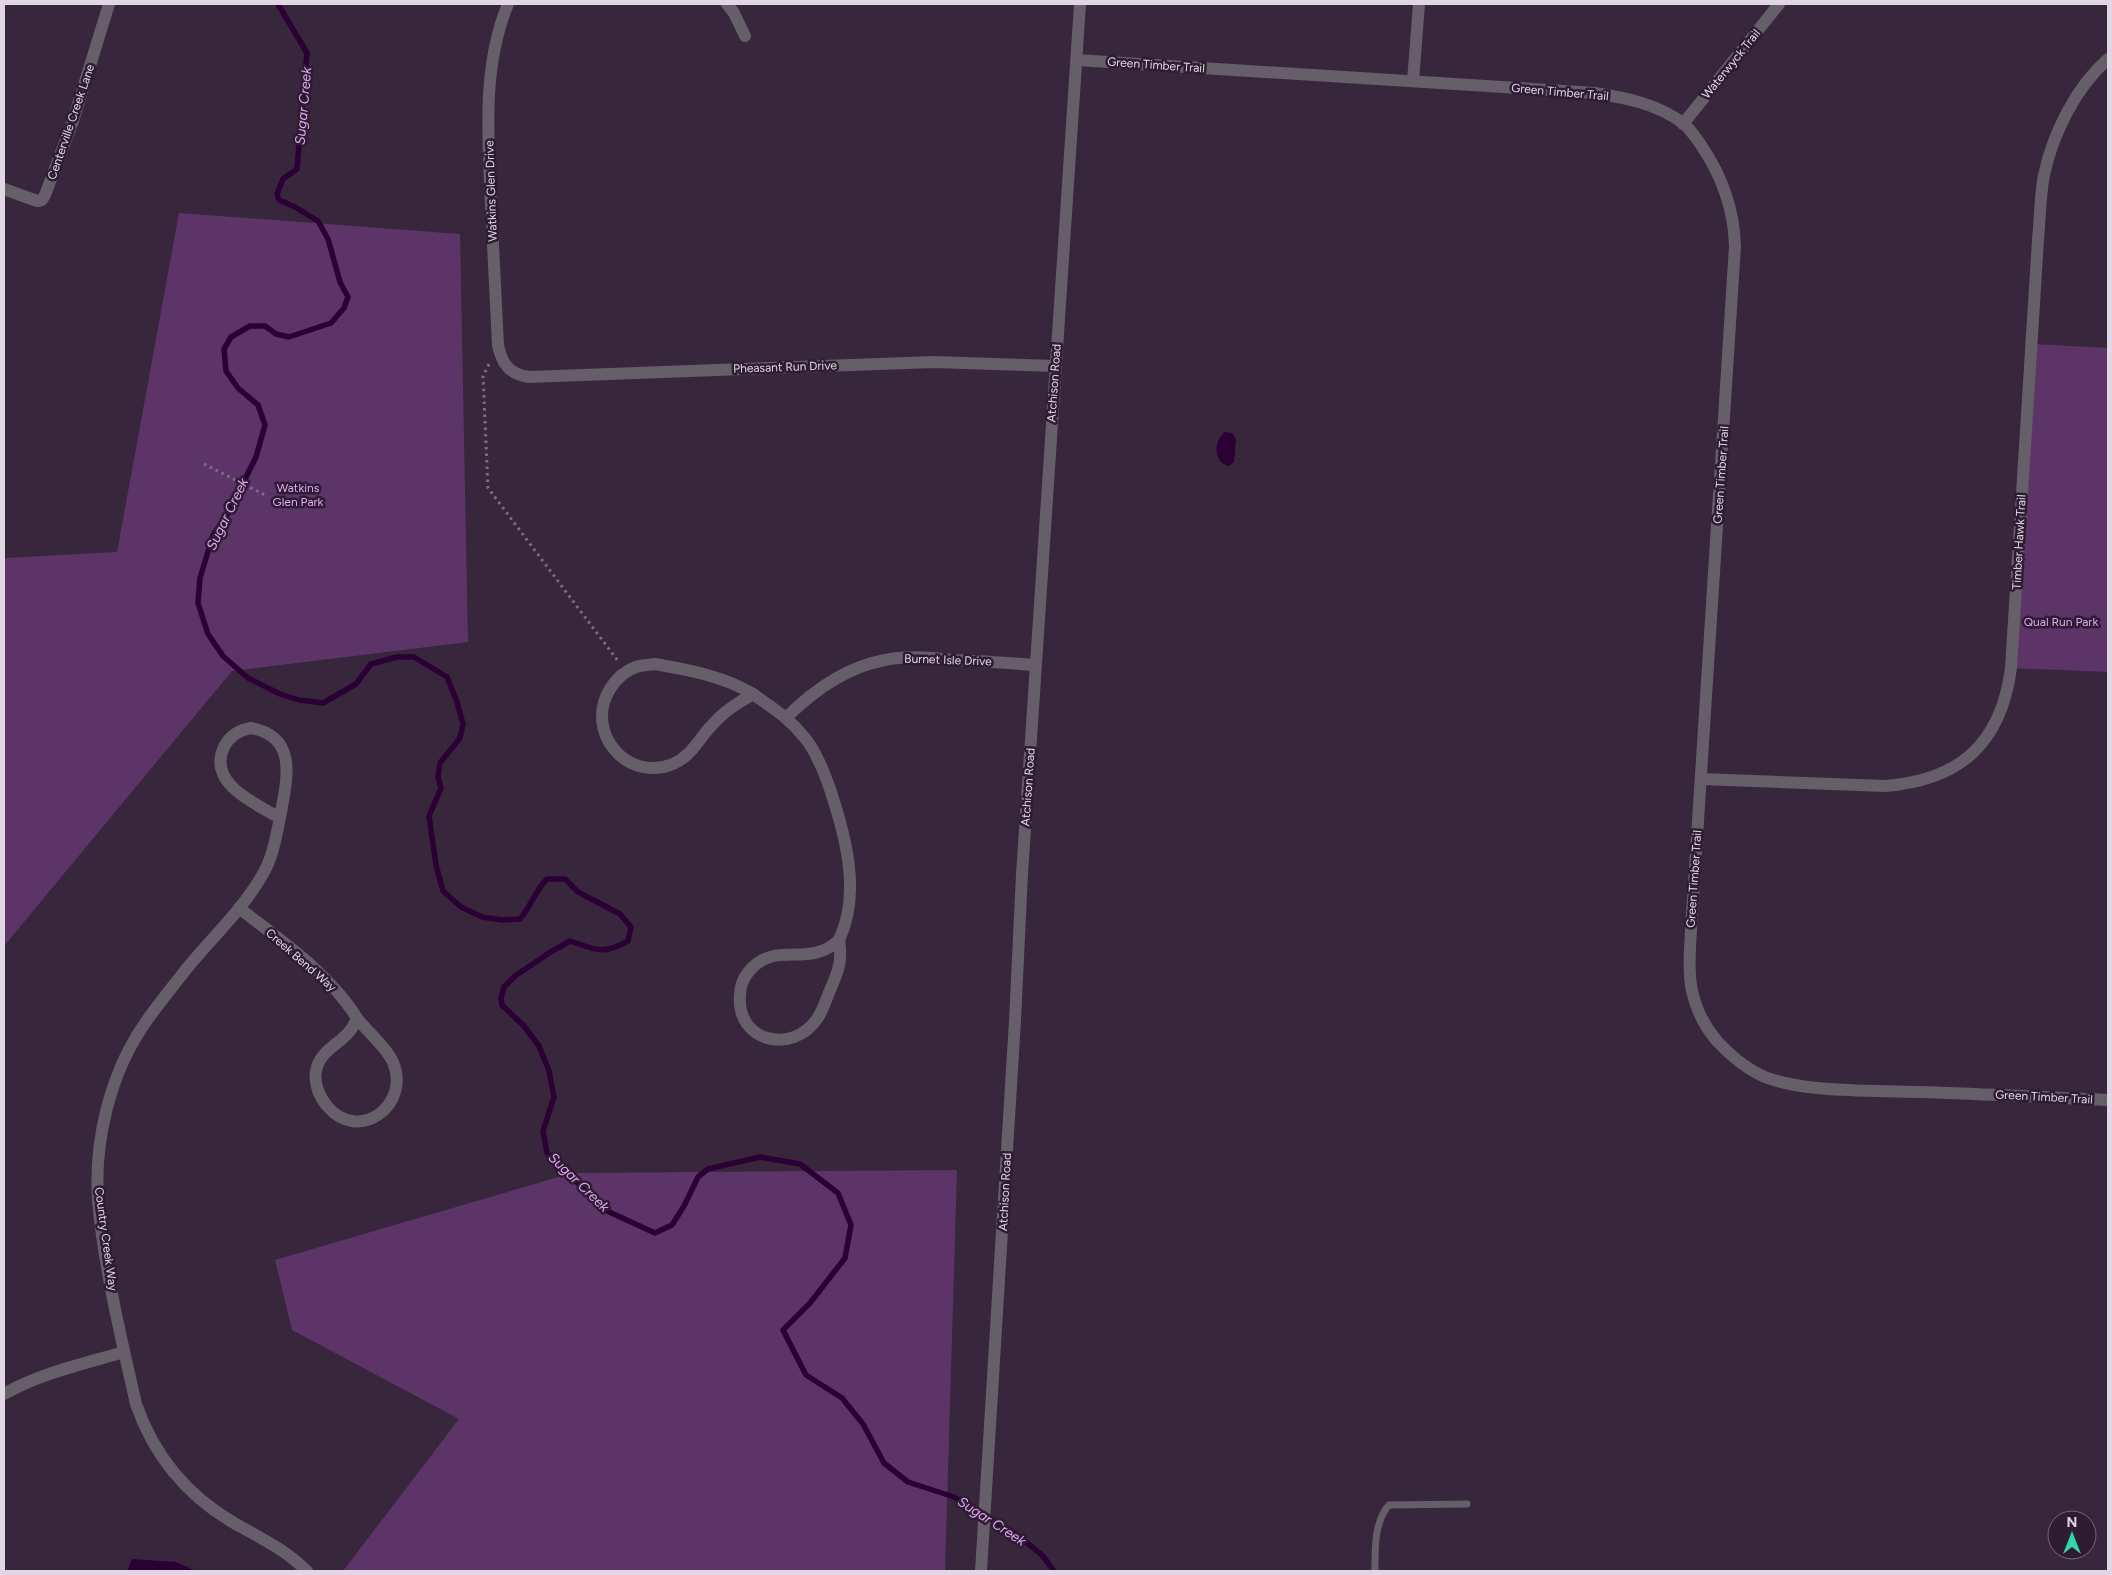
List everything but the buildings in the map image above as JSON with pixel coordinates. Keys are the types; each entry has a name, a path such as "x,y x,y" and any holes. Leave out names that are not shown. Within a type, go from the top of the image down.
{"street":[{"name":"Centerville Creek Lane","path":"4,190 37,201 42,200 73,121 109,4"},
{"name":"Watkins Glen Drive","path":"508,4 498,32 492,60 489,104 489,162 498,345 501,360 515,374"},
{"path":"727,4 734,13 744,36"},
{"name":"Atchison Road","path":"981,1571 1035,665 1080,4"},
{"path":"1414,81 1419,4"},
{"name":"Waterwyck Trail","path":"1683,124 1779,4"},
{"name":"Timber Hawk Trail","path":"1701,780 1885,786 1908,784 1930,779 1948,771 1968,757 1983,743 1995,726 2008,691 2012,668 2036,258 2044,177 2050,153 2061,125 2082,90 2108,59"},
{"name":"Green Timber Trail","path":"1077,60 1584,92 1617,96 1651,106 1683,124 1706,153 1724,186 1730,206 1735,246 1691,930 1690,972 1692,992 1701,1018 1726,1051 1743,1065 1765,1076 1800,1085 2108,1100"},
{"name":"Pheasant Run Drive","path":"515,374 529,377 934,362 1055,366"},
{"name":"Burnet Isle Drive","path":"788,717 813,693 842,675 865,665 886,660 918,657 1035,665"},
{"path":"753,694 730,708 712,724 684,758 657,768 629,762 616,752 606,738 602,726 601,711 605,697 615,681 637,666 655,664 702,673 735,683 753,694 788,717 806,740 826,777 838,816 848,855 849,894 845,928 839,940 830,949 820,954 805,956 778,955 766,958 756,964 747,973 740,989 739,1005 741,1016 747,1026 755,1033 766,1038 784,1040 795,1037 810,1027 818,1018 840,968 839,940"},
{"name":"Country Creek Way","path":"280,818 229,785 223,775 220,766 221,754 227,741 243,729 263,730 273,735 285,754 287,767 286,784 280,818 271,855 264,871 247,899 190,965 142,1027 124,1062 111,1094 103,1128 98,1170 98,1199 124,1352 136,1404 144,1427 160,1456 192,1494 212,1509 292,1556 307,1571"},
{"name":"Creek Bend Way","path":"239,908 320,974 347,1002 357,1018"},
{"path":"357,1018 392,1060 396,1071 396,1089 393,1100 379,1115 359,1122 348,1121 338,1117 330,1110 318,1091 316,1080 316,1070 320,1060 336,1042 352,1029 357,1018"},
{"path":"4,1394 31,1381 66,1368 124,1352"}],"lane":[{"path":"1375,1571 1378,1529 1382,1513 1389,1505 1467,1504"}],"path":[{"path":"498,345 483,376 488,488 626,672"},
{"path":"204,464 265,495"}],"green space":[{"name":"Watkins Glen Park","path":"179,213 460,234 468,642 232,671 4,946 4,558 117,552"},
{"name":"Qual Run Park","path":"2031,344 2108,348 2108,672 2011,668"},
{"path":"957,1170 945,1571 343,1571 459,1419 292,1330 275,1260 572,1173"}],"shaded area":[{"path":"1225,432 1232,433 1236,439 1234,462 1229,466 1220,461 1216,451 1218,441"},
{"path":"132,1559 176,1562 196,1571 127,1571"}],"waterway":[{"name":"Sugar Creek","path":"278,4 307,53 297,169 283,179 277,194 279,200 318,221 328,239 340,282 348,297 344,308 331,323 289,337 276,334 265,326 250,326 231,337 224,349 226,371 238,388 258,405 265,425 256,457 227,515 213,535 200,578 198,603 208,634 223,656 248,678 280,694 299,700 323,703 356,684 371,664 397,657 414,657 447,677 463,724 460,738 440,763 438,777 441,788 429,816 436,865 443,891 461,907 482,917 502,920 520,919 547,879 565,879 578,892 620,914 631,927 628,941 606,950 593,949 570,941 515,976 504,987 501,998 502,1005 524,1026 539,1046 549,1071 554,1097 543,1131 547,1153 605,1210 655,1233 672,1225 684,1206 698,1177 708,1169 760,1157 800,1164 838,1193 851,1225 845,1258 810,1303 783,1330 806,1375 842,1398 863,1424 884,1463 908,1482 954,1497 1016,1534 1042,1555 1054,1571"}]}
